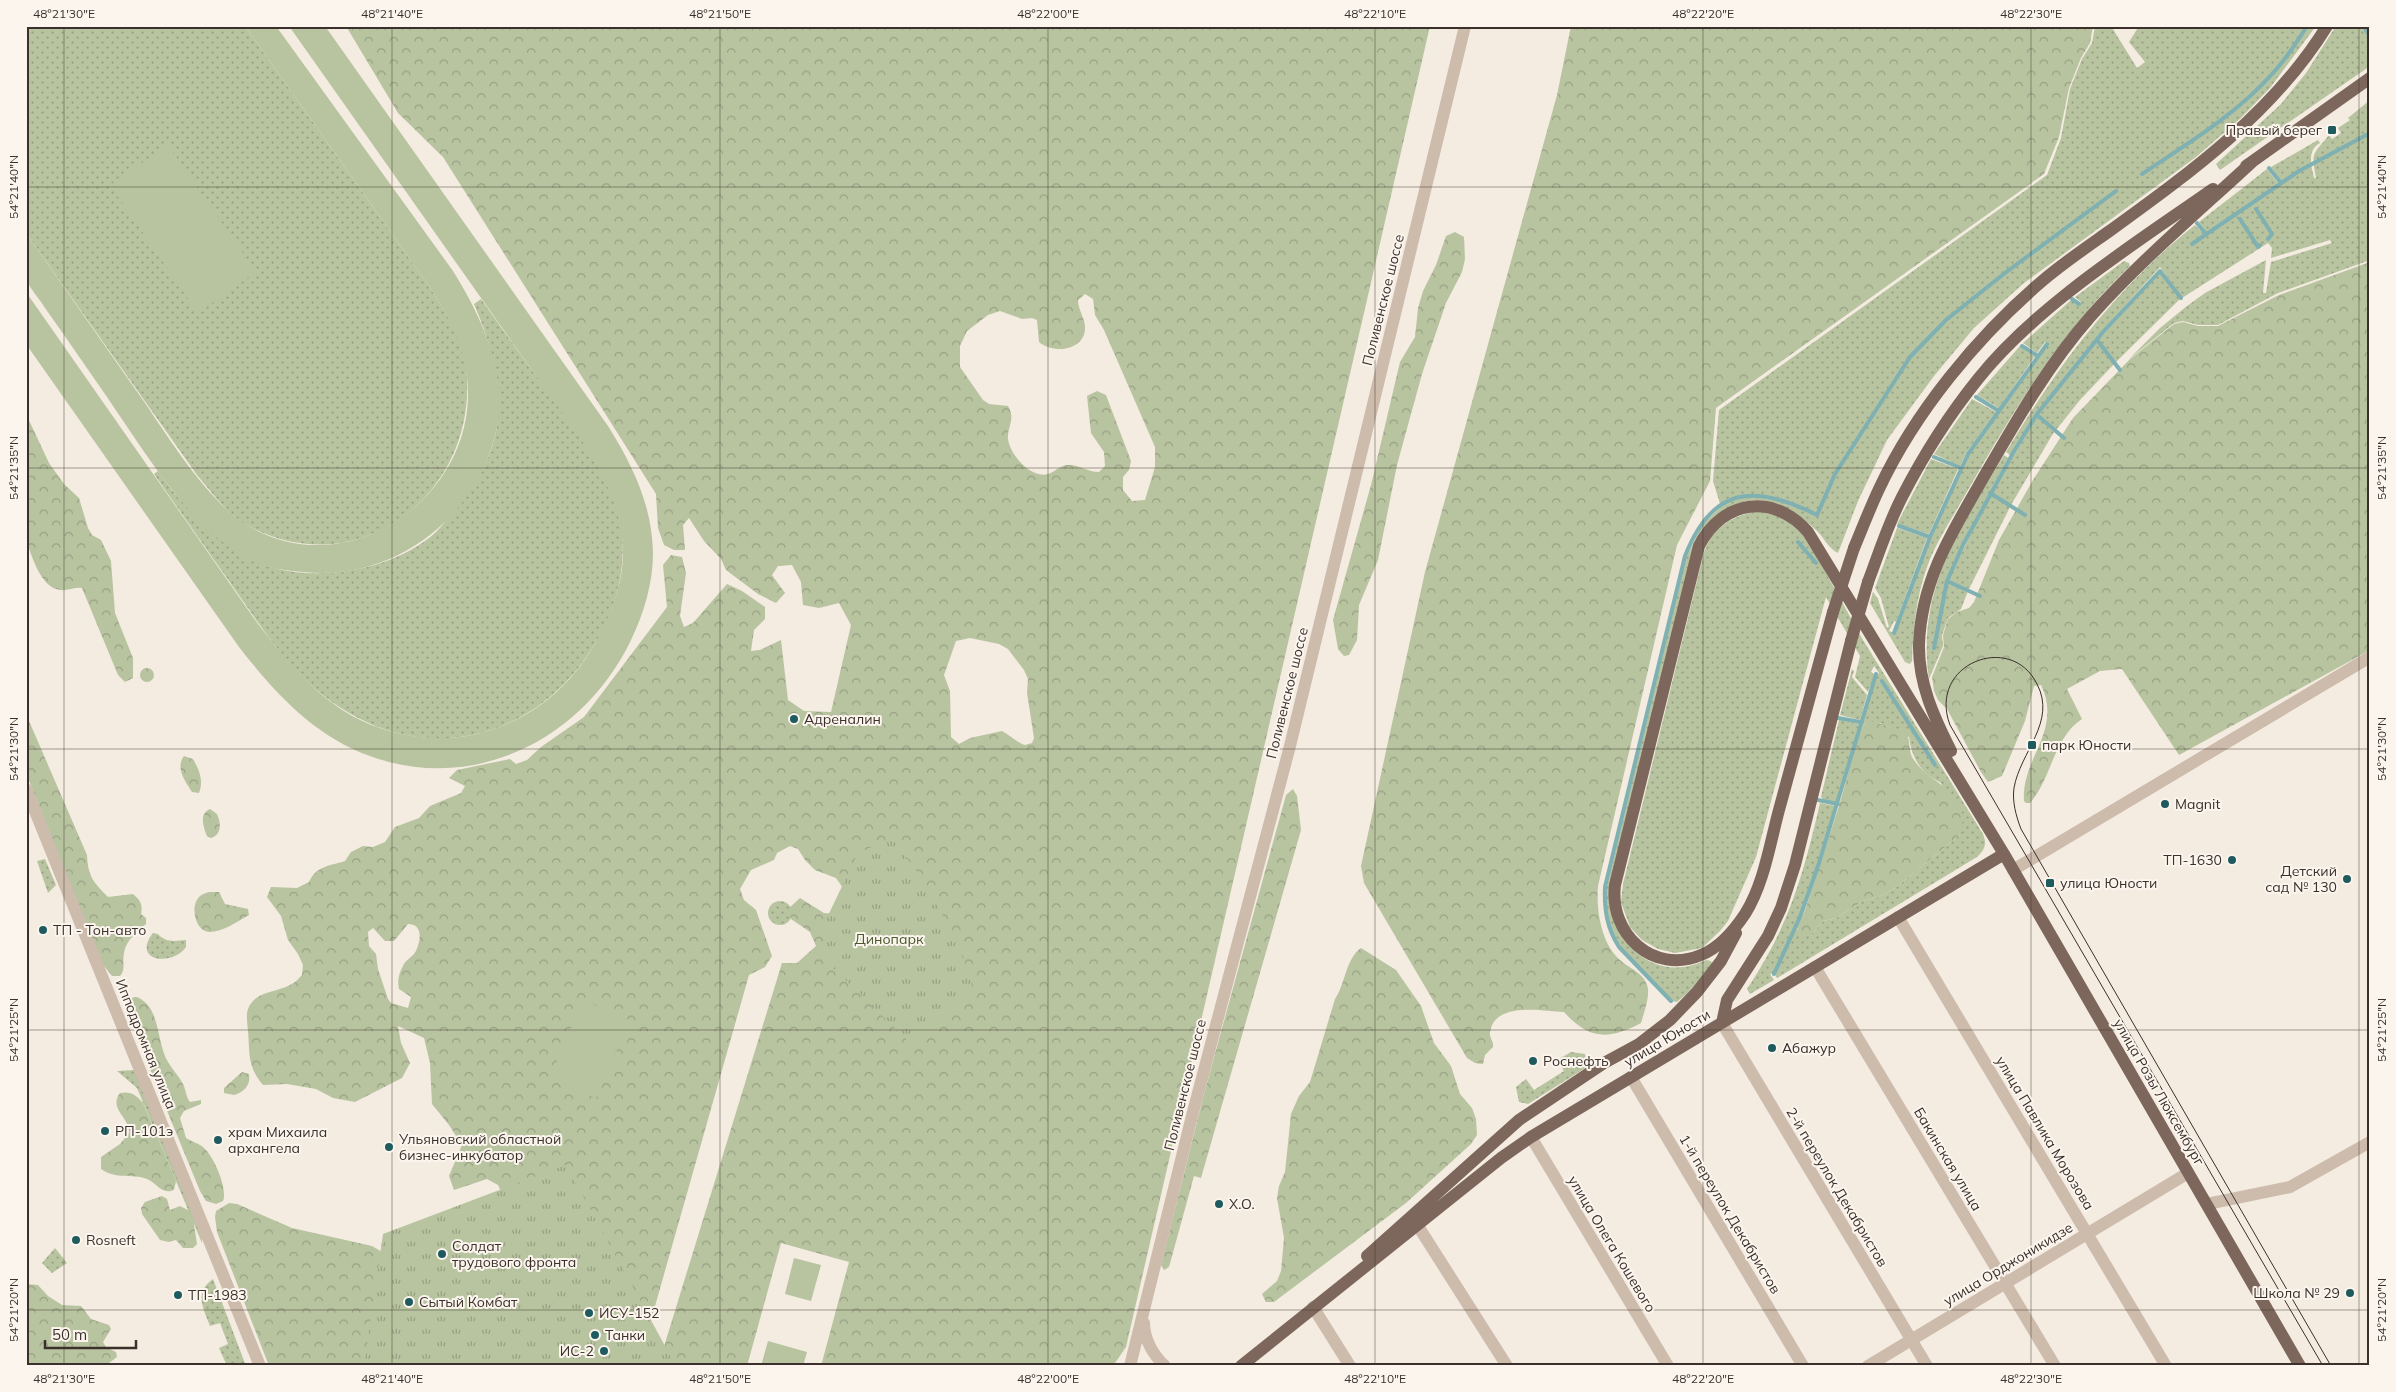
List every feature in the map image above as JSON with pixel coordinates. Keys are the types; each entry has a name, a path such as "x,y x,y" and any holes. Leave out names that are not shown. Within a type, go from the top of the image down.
{"main road":[{"path":"1992,834 1808,532 1792,516 1772,508 1750,506 1719,519 1711,527 1699,546 1614,894 1616,914 1624,931 1637,946 1663,958 1683,959 1710,950 1725,938 1745,914 1765,862 1833,612 1854,548 1879,488 1918,422 1980,340 2041,281 2214,153 2261,110 2296,70 2327,26"},
{"path":"1722,1023 1727,1000 1768,936 1781,908 1795,865 1851,641 1868,582 1902,498 1948,420 1991,364 2011,343 2053,306 2117,256 2370,78"},
{"path":"1992,834 1932,714 1924,683 1919,658 1921,623 1925,597 1932,574 1947,540 2028,403 2090,318 2124,281 2252,162"},
{"name":"улица Розы Люксембург","path":"1992,834 2300,1366"},
{"name":"улица Юности","path":"1241,1366 1501,1158 1531,1137 2004,854"},
{"name":"улица Юности","path":"1313,1307 1411,1214 1519,1120 1604,1063 1639,1044 1670,1020 1698,992 1721,961 1745,914"}],"street":[{"name":"Поливенское шоссе","path":"1130,1366 1193,1112 1290,746 1465,26"},
{"path":"2013,870 2370,657"},
{"name":"Ипподромная улица","path":"26,789 260,1366"},
{"name":"улица Павлика Морозова","path":"1898,917 2166,1366"},
{"name":"Бакинская улица","path":"1815,967 2055,1366"},
{"name":"2-й переулок Декабристов","path":"1722,1023 1927,1366"},
{"name":"1-й переулок Декабристов","path":"1631,1077 1803,1366"},
{"name":"улица Олега Кошевого","path":"1531,1137 1668,1366"},
{"path":"2207,1204 2290,1187 2370,1142"},
{"name":"улица Орджоникидзе","path":"1868,1366 2188,1173"},
{"path":"1418,1226 1507,1366"},
{"path":"1313,1307 1350,1366"},
{"path":"1144,1313 1147,1340 1154,1353 1165,1366"}],"green space":[{"path":"26,26 245,26 429,286 449,319 463,354 467,379 464,422 450,461 428,494 399,520 364,537 326,544 286,540 245,524 231,514 197,475 26,233"},
{"path":"245,26 276,26 453,271 474,307 490,346 495,365 499,406 497,427 487,459 472,489 452,515 427,537 400,554 369,566 337,572 303,572 275,568 259,564 236,552 214,535 173,491 155,467 26,278 26,233 190,468 216,499 244,523 284,541 324,545 364,537 399,519 430,492 453,459 466,420 467,377 458,340 448,318 429,286"},
{"path":"289,26 325,26 608,426 633,471 645,502 652,535 653,553 649,587 644,609 636,630 611,674 586,705 556,730 523,749 487,762 449,768 410,766 370,756 331,737 297,711 267,681 239,647 26,344 26,292 258,624 297,671 327,699 343,710 380,728 415,736 449,738 481,733 512,722 541,705 566,683 587,657 604,626 612,608 620,581 623,562 622,538 620,523 611,494 598,467 582,441"},
{"path":"346,26 1430,26 1126,1347 1113,1366 821,1366 849,1262 781,1243 747,1366 658,1366 782,963 797,963 816,946 810,932 791,919 788,909 800,898 824,913 837,914 845,891 836,878 815,870 798,849 790,846 777,853 774,860 751,870 740,889 744,900 756,910 772,956 765,967 749,975 638,1366 507,1204 498,1185 487,1179 454,1190 449,1176 462,1145 432,1104 430,1063 424,1038 398,1026 401,1043 410,1063 402,1078 355,1102 333,1098 316,1089 287,1084 263,1085 254,1072 249,1053 247,1018 249,1006 259,996 294,983 302,975 303,965 288,940 281,916 267,897 271,887 297,888 309,882 319,870 345,861 351,852 363,846 373,847 385,842 395,827 419,818 430,806 461,793 465,786 449,778 457,770 510,759 516,764 527,760 541,747 584,717 667,607 663,565 671,555 682,557 686,573 680,616 684,627 693,623 727,584 742,591 765,607 765,619 754,630 751,651 760,650 781,640 788,700 804,711 831,712 851,625 839,603 819,608 803,605 801,582 792,565 778,566 772,575 785,593 776,603 758,594 726,570 721,559 704,541 689,518 683,525 685,550 674,550 664,545 658,528 656,494 443,157 398,113","holes":["1085,294 1093,299 1095,315 1104,330 1155,447 1155,467 1145,500 1132,501 1123,490 1123,477 1129,470 1131,461 1106,395 1097,391 1087,396 1091,433 1104,452 1105,466 1099,472 1066,465 1051,473 1041,475 1028,469 1013,452 1008,439 1011,419 1008,406 989,404 983,400 960,367 960,346 967,331 988,315 1000,311 1022,319 1032,318 1037,320 1039,342 1045,346 1060,349 1075,345 1084,335 1085,324 1078,300","970,638 999,644 1008,649 1024,670 1028,679 1027,693 1034,738 1032,743 1025,745 1002,731 970,738 959,744 951,737 950,691 944,675 956,641","408,924 416,927 420,933 416,951 404,964 398,980 399,989 411,997 408,1008 391,1003 388,999 378,969 376,954 369,946 368,932 373,928 385,941 394,941"]},
{"path":"1571,26 2093,26 2090,43 2081,58 2069,88 2059,137 2044,174 1716,408 1710,481 1677,545 1598,886 1599,915 1608,944 1619,959 1644,979 1648,989 1648,997 1641,1023 1619,1032 1600,1034 1582,1028 1564,1012 1521,1010 1510,1012 1494,1022 1490,1032 1493,1047 1485,1055 1483,1064 1475,1063 1467,1058 1364,883 1361,866 1425,572 1557,95"},
{"path":"2095,26 2111,26 2137,68 2145,62 2129,42 2139,26 2316,26 2270,88 2241,118 2196,157 2024,283 1974,328 1934,376 1887,440 1858,501 1838,553 1829,546 1817,531 1799,516 1779,505 1768,502 1746,501 1728,508 1711,520 1611,911 1617,927 1625,940 1647,960 1660,965 1675,967 1690,966 1706,960 1711,961 1712,964 1692,989 1677,1002 1672,1001 1636,965 1617,940 1607,910 1606,891 1686,558 1702,525 1721,507 1713,481 1719,410 2047,175 2061,138 2070,89 2082,59 2092,43"},
{"path":"2336,26 2370,26 2370,66 2220,170 2216,164 2281,104 2306,73"},
{"path":"2370,100 2370,260 2278,293 2218,325 2198,325 2183,321 2174,323 2129,359 2160,328 2205,293 2266,260 2263,293 2266,293 2271,262 2332,243 2330,240 2271,258 2272,248 2268,243 2182,298 2160,267 2102,331 2083,357 2081,356 2080,360 2036,414 2010,455 2006,452 2046,389 2068,359 2090,330 2139,275 2195,225 2203,233 2206,231 2199,222 2267,169 2278,183 2281,181 2271,167 2318,140 2320,143 2313,150 2311,158 2314,178 2316,178 2314,158 2317,150 2329,135 2332,139 2341,133 2338,128 2350,120 2348,118"},
{"path":"168,145 256,272 198,313 110,185"},
{"path":"1455,232 1464,237 1465,259 1462,272 1446,303 1422,374 1397,465 1378,560 1359,605 1357,640 1349,655 1344,656 1338,649 1333,620 1371,485 1400,362 1415,337 1418,308 1423,291 1436,265 1446,236"},
{"path":"2124,261 2129,263 2130,266 2083,316 2021,401 1941,537 1927,567 1920,590 1914,625 1912,661 1910,664 1905,662 1870,603 1873,592 1878,599 1887,628 1889,627 1881,598 1875,588 1897,528 1927,538 1896,622 1894,621 1889,631 1894,633 1931,537 1969,454 2048,343 2045,342 2037,353 2023,343 2071,300 2078,305 2081,302 2075,297"},
{"path":"2370,262 2370,650 2179,755 2122,669 2100,671 2067,689 2082,719 2072,727 2065,737 2037,793 2030,803 2026,803 2024,801 2028,771 2040,744 2047,716 2046,701 2041,685 2034,686 2025,721 2002,776 1988,782 1947,709 1938,700 1934,691 1932,677 1944,647 1943,635 1948,619 1957,612 1969,608 1974,602 1999,540 2033,480 2073,418 2130,359 2174,324 2183,322 2198,326 2218,326 2279,295"},
{"path":"2160,273 2180,299 2115,363 2098,340"},
{"path":"481,299 572,426 602,474 617,508 621,526 623,551 621,576 615,600 606,623 585,660 558,690 526,714 492,730 454,738 416,737 377,726 338,706 321,694 292,666 266,634 154,474 158,471 173,492 190,509 252,559 261,564 282,570 305,573 329,573 376,565 398,556 418,545 442,526 472,488 492,447 497,425 498,393 490,348 474,304"},
{"path":"2097,341 2114,364 2080,400 2056,430 2038,415"},
{"path":"2020,346 2035,356 1999,408 1977,395"},
{"path":"1972,399 1996,412 1966,453 1960,466 1934,454"},
{"path":"26,414 49,463 64,484 79,498 88,528 92,535 101,540 111,561 115,613 133,658 133,678 125,682 118,675 82,588 60,590 53,588 42,577 31,554 26,540"},
{"path":"2037,417 2054,432 2011,505 1991,493"},
{"path":"2004,455 2008,458 1946,579 1933,649 1948,583 1968,591 1961,609 1948,618 1942,635 1943,646 1929,679 1927,647 1929,617 1935,588 1958,534"},
{"path":"1931,459 1958,469 1929,534 1897,524"},
{"path":"1991,494 2010,507 1969,589 1948,580"},
{"path":"1759,511 1783,517 1806,537 1863,640 1983,834 1985,841 1982,852 1977,857 1777,978 1775,974 1796,929 1813,933 1823,921 1836,918 1863,901 1879,897 1895,888 1960,835 1941,783 1928,775 1915,759 1909,737 1881,723 1865,723 1859,734 1870,693 1879,673 1874,666 1871,672 1875,675 1868,692 1855,677 1860,656 1826,597 1756,857 1728,921 1702,948 1675,953 1658,949 1642,940 1630,927 1621,902 1623,884 1704,552 1708,543 1719,529 1733,519","holes":["1883,680 1935,767 1881,681"]},
{"path":"144,668 150,668 154,675 150,682 144,682 140,678 140,672"},
{"path":"1852,669 1854,671 1852,677 1867,695 1860,720 1840,715"},
{"path":"26,714 87,855 92,878 108,897 133,894 140,902 141,914 146,918 146,924 132,937 125,948 123,971 120,976 112,976 101,962 26,773"},
{"path":"1839,720 1859,724 1837,802 1824,800 1821,797"},
{"path":"1873,722 1905,731 1912,757 1919,767 1947,790 1961,808 1963,820 1960,835 1895,888 1879,897 1863,901 1836,918 1823,921 1813,933 1799,934 1797,927 1804,913 1839,806 1859,734 1865,723"},
{"path":"184,756 193,759 199,771 201,784 199,793 192,792 182,774 180,765"},
{"path":"1293,789 1297,796 1301,830 1201,1178 1194,1176 1169,1267 1164,1270 1161,1265 1204,1094 1286,795"},
{"path":"1820,803 1836,806 1801,914 1774,973 1770,974 1774,980 1750,994 1747,989 1774,944 1793,900 1801,877"},
{"path":"210,809 217,814 220,825 217,834 211,838 207,836 203,821 204,814"},
{"name":"Динопарк","path":"892,838 920,876 959,944 972,986 913,1046 820,955 830,935 822,928 858,853"},
{"path":"45,859 56,885 48,893 37,861"},
{"path":"209,892 219,892 225,904 248,909 249,915 220,930 214,932 204,931 195,918 195,906 199,897"},
{"path":"780,901 785,902 791,908 791,918 785,924 780,925 775,924 769,918 768,913 769,908 775,902"},
{"path":"153,933 167,940 186,940 186,947 172,957 156,958 150,955 147,950 148,942"},
{"path":"1361,948 1396,970 1421,1006 1434,1043 1451,1066 1460,1094 1472,1108 1476,1119 1477,1135 1471,1144 1406,1203 1274,1302 1266,1302 1262,1294 1277,1281 1281,1271 1284,1238 1277,1198 1279,1186 1285,1172 1291,1114 1299,1096 1310,1082 1335,999 1352,958"},
{"path":"137,997 145,1002 150,1009 157,1026 164,1054 180,1078 190,1102 201,1100 201,1104 184,1111 180,1118 186,1138 200,1145 208,1152 219,1173 224,1196 223,1201 216,1204 206,1201 200,1191 126,1011 126,1003 130,998"},
{"path":"583,1000 630,1020 596,1098 550,1078"},
{"path":"1571,1052 1585,1054 1587,1067 1528,1104 1519,1102 1516,1087 1526,1079 1534,1090 1564,1071 1557,1060"},
{"path":"135,1070 202,1238 202,1243 137,1088 117,1071"},
{"path":"242,1072 249,1074 249,1082 246,1088 234,1095 224,1093 224,1088"},
{"path":"120,1093 133,1094 143,1103 176,1181 174,1190 162,1190 141,1177 112,1174 101,1169 101,1157 120,1144 129,1133 126,1122 116,1104"},
{"path":"566,1165 676,1366 364,1366 383,1234"},
{"path":"162,1196 167,1199 170,1210 180,1206 192,1212 197,1244 193,1248 183,1248 176,1240 169,1242 160,1240 142,1214 141,1208 145,1202"},
{"path":"229,1203 237,1204 292,1228 372,1246 399,1262 398,1366 269,1366 217,1232 216,1211"},
{"path":"55,1248 67,1263 52,1273 42,1263"},
{"path":"794,1258 821,1265 811,1301 785,1294"},
{"path":"213,1279 246,1366 227,1366 219,1348 228,1344 220,1323 210,1326 205,1313 202,1295 207,1284"},
{"path":"26,1284 38,1285 48,1296 62,1305 81,1306 91,1319 109,1325 111,1329 103,1342 106,1347 116,1352 117,1357 105,1366 26,1366"},
{"path":"768,1341 807,1352 803,1366 761,1366"}],"waterway":[{"path":"2142,174 2194,140 2244,102 2278,68 2307,26"},
{"path":"2364,26 2370,37"},
{"path":"2192,244 2299,171 2370,133"},
{"path":"2269,168 2281,183"},
{"path":"1671,1001 1619,947 1607,918 1605,887 1685,556 1696,533 1709,515 1723,504 1738,497 1774,498 1817,515 1835,474 1910,357 1946,320 2005,273 2116,191"},
{"path":"2256,209 2272,234 2268,239"},
{"path":"2240,219 2258,247 2260,245"},
{"path":"2197,223 2206,234"},
{"path":"1934,648 1947,581 1963,545 2013,453 2037,414 2103,332 2160,271 2181,298"},
{"path":"2072,299 2079,304"},
{"path":"2097,340 2120,370"},
{"path":"1894,633 1930,537 1968,454 2047,344"},
{"path":"2022,346 2038,356"},
{"path":"1976,397 1999,411"},
{"path":"2037,415 2064,438"},
{"path":"1934,457 1961,468"},
{"path":"1990,493 2025,515"},
{"path":"1899,526 1930,537"},
{"path":"1798,542 1816,563"},
{"path":"1947,581 1980,596"},
{"path":"1774,974 1800,917 1819,863 1876,674"},
{"path":"1882,681 1935,765"},
{"path":"1838,718 1860,722"},
{"path":"1818,800 1838,804"}],"tram line":[{"path":"2323,1366 1950,725 1946,704 1950,685 1961,671 1975,662 1992,658 2009,659 2025,668 2037,684 2042,698 2043,711 2040,724 2014,788 2015,808 2021,829 2331,1366"}],"place":[{"name":"Правый берег","path":"2332,130"},
{"name":"Адреналин","path":"794,719"},
{"name":"парк Юности","path":"2032,745"},
{"name":"Magnit","path":"2165,804"},
{"name":"ТП-1630","path":"2232,860"},
{"name":"Детский сад № 130","path":"2347,879"},
{"name":"улица Юности","path":"2050,883"},
{"name":"ТП - Тон-авто","path":"43,930"},
{"name":"Абажур","path":"1772,1048"},
{"name":"Роснефть","path":"1533,1061"},
{"name":"РП-101э","path":"105,1131"},
{"name":"храм Михаила архангела","path":"218,1140"},
{"name":"Ульяновский областной бизнес-инкубатор","path":"389,1147"},
{"name":"Х.О.","path":"1219,1204"},
{"name":"Rosneft","path":"76,1240"},
{"name":"Солдат трудового фронта","path":"442,1254"},
{"name":"Школа № 29","path":"2350,1293"},
{"name":"ТП-1983","path":"178,1295"},
{"name":"Сытый Комбат","path":"409,1302"},
{"name":"ИСУ-152","path":"589,1313"},
{"name":"Танки","path":"595,1335"},
{"name":"ИС-2","path":"604,1351"}]}
